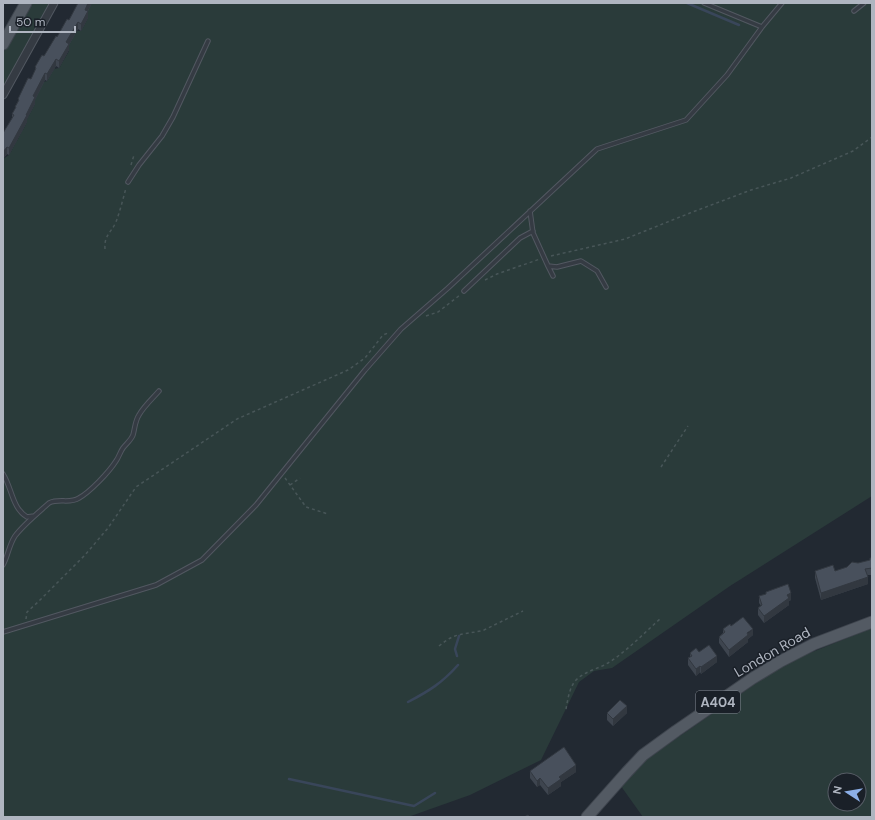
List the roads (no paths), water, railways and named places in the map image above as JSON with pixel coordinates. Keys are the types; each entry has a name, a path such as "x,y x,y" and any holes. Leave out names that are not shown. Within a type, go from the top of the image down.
{"main road":[{"path":"3,44 26,3"},
{"name":"London Road","path":"587,817 626,772 643,755 753,678 781,661 814,644 872,622"}],"street":[{"path":"3,95 54,3"}],"lane":[{"path":"704,3 762,27"},
{"path":"3,632 156,585 202,560 256,505 365,370 401,329 448,288 597,149 686,120 727,75 762,27 782,3"},
{"path":"854,12 864,3"},
{"path":"128,182 139,165 162,136 173,117 208,42"},
{"path":"530,210 533,231 553,276"},
{"path":"464,292 520,238 533,231"},
{"path":"548,266 558,267 581,261 597,271 606,287"},
{"path":"3,565 15,535 49,503 53,501 69,501 78,499 110,470 133,435 135,422 140,413 159,391"},
{"path":"3,474 20,512 28,517 35,516"}],"waterway":[{"path":"687,3 739,25"},
{"path":"457,656 455,649 459,636"},
{"path":"408,702 435,686 458,665"},
{"path":"289,779 414,806 435,793"}]}
